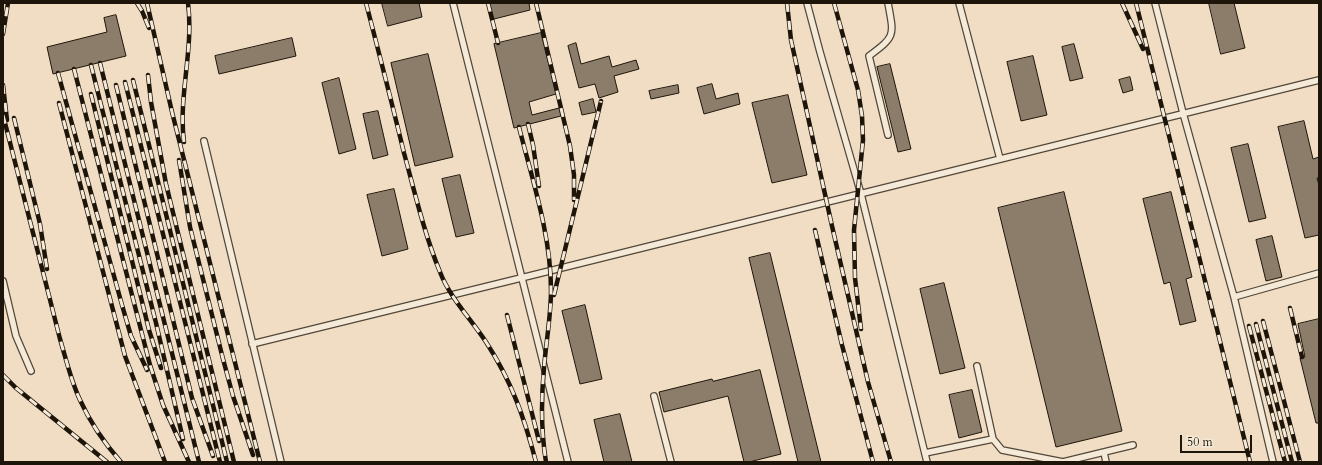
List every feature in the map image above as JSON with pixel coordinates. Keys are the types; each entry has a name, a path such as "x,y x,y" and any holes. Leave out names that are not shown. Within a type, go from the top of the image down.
{"lane":[{"path":"453,3 568,462"},
{"path":"808,3 820,52 861,194 927,462"},
{"path":"888,3 893,30 888,42 869,56 888,135"},
{"path":"959,3 1000,159"},
{"path":"1155,3 1183,113 1234,297 1273,462"},
{"path":"252,344 1319,80"},
{"path":"204,141 281,462"},
{"path":"1234,297 1319,274"},
{"path":"3,281 16,336 30,371"},
{"path":"977,366 993,439 1002,450 1050,461 1063,462 1133,445"},
{"path":"654,396 671,462"},
{"path":"924,453 993,439"},
{"path":"1104,452 1106,462"}],"building":[{"path":"382,3 419,3 422,17 388,26"},
{"path":"490,3 529,3 530,10 494,19"},
{"path":"1209,3 1234,3 1245,48 1221,54"},
{"path":"116,15 126,56 53,74 47,47 107,32 104,18"},
{"path":"541,33 556,94 529,102 532,115 559,108 561,116 514,128 494,44"},
{"path":"292,38 296,56 219,74 215,56"},
{"path":"576,43 581,64 609,56 612,67 636,60 639,69 614,76 618,92 599,98 595,84 579,88 568,46"},
{"path":"1074,44 1083,78 1070,81 1062,47"},
{"path":"428,54 453,157 415,166 391,63"},
{"path":"1033,56 1047,115 1021,121 1007,62"},
{"path":"890,64 911,149 898,152 877,67"},
{"path":"1130,77 1133,90 1123,93 1119,80"},
{"path":"339,78 356,149 339,154 322,83"},
{"path":"712,84 716,99 738,93 740,104 704,114 697,88"},
{"path":"678,85 679,93 651,99 649,91"},
{"path":"788,95 807,175 772,183 752,103"},
{"path":"593,99 596,112 582,115 579,103"},
{"path":"378,111 388,155 373,159 363,114"},
{"path":"1304,121 1313,159 1319,157 1319,177 1317,178 1319,185 1319,235 1305,238 1278,127"},
{"path":"1248,144 1266,218 1249,222 1231,148"},
{"path":"460,175 474,233 456,237 442,179"},
{"path":"394,189 408,249 382,256 367,195"},
{"path":"1064,192 1122,431 1056,447 998,208"},
{"path":"1171,192 1192,277 1186,279 1196,321 1180,325 1170,282 1164,284 1143,199"},
{"path":"1272,236 1282,277 1266,281 1256,240"},
{"path":"770,253 821,462 798,462 749,258"},
{"path":"944,283 965,368 940,374 920,289"},
{"path":"585,305 602,379 580,384 562,311"},
{"path":"1319,319 1319,423 1316,423 1300,358 1305,357 1298,324"},
{"path":"760,370 781,454 744,462 728,396 664,412 659,392 712,379 713,381"},
{"path":"972,390 982,432 959,438 949,395"},
{"path":"620,414 632,462 604,462 594,420"}],"railway":[{"path":"3,34 8,3"},
{"path":"137,3 149,28"},
{"path":"147,3 172,112 260,462"},
{"path":"184,142 183,107 189,38 188,3"},
{"path":"366,3 424,228 434,257 449,291 480,333 503,371 522,415 536,462"},
{"path":"488,3 498,43"},
{"path":"536,3 570,146 574,175 574,200"},
{"path":"787,3 791,40 832,226 868,382 891,462"},
{"path":"834,3 858,90 862,116 863,140 854,230 855,278 861,329"},
{"path":"1122,3 1143,49"},
{"path":"1136,3 1250,462"},
{"path":"100,63 199,462"},
{"path":"91,65 156,323 183,439"},
{"path":"74,69 150,365 163,405 189,462"},
{"path":"58,73 131,336 147,370"},
{"path":"148,75 151,102 166,184 234,462"},
{"path":"133,80 227,462"},
{"path":"125,82 220,462"},
{"path":"3,85 7,120"},
{"path":"116,85 192,398 213,456"},
{"path":"91,94 149,330 161,368"},
{"path":"554,295 601,101"},
{"path":"59,103 125,356 165,462"},
{"path":"3,115 71,378 93,425 121,462"},
{"path":"14,118 40,224 47,269"},
{"path":"528,124 533,145 539,186"},
{"path":"519,127 540,207 548,249 550,269 551,300 542,392 542,427 546,462"},
{"path":"179,160 190,227 223,359 233,396 253,455"},
{"path":"815,230 842,345 873,462"},
{"path":"1290,308 1302,357"},
{"path":"507,315 539,441"},
{"path":"1263,321 1300,462"},
{"path":"1256,324 1292,462"},
{"path":"1249,326 1285,462"},
{"path":"3,375 16,388 107,462"}]}
